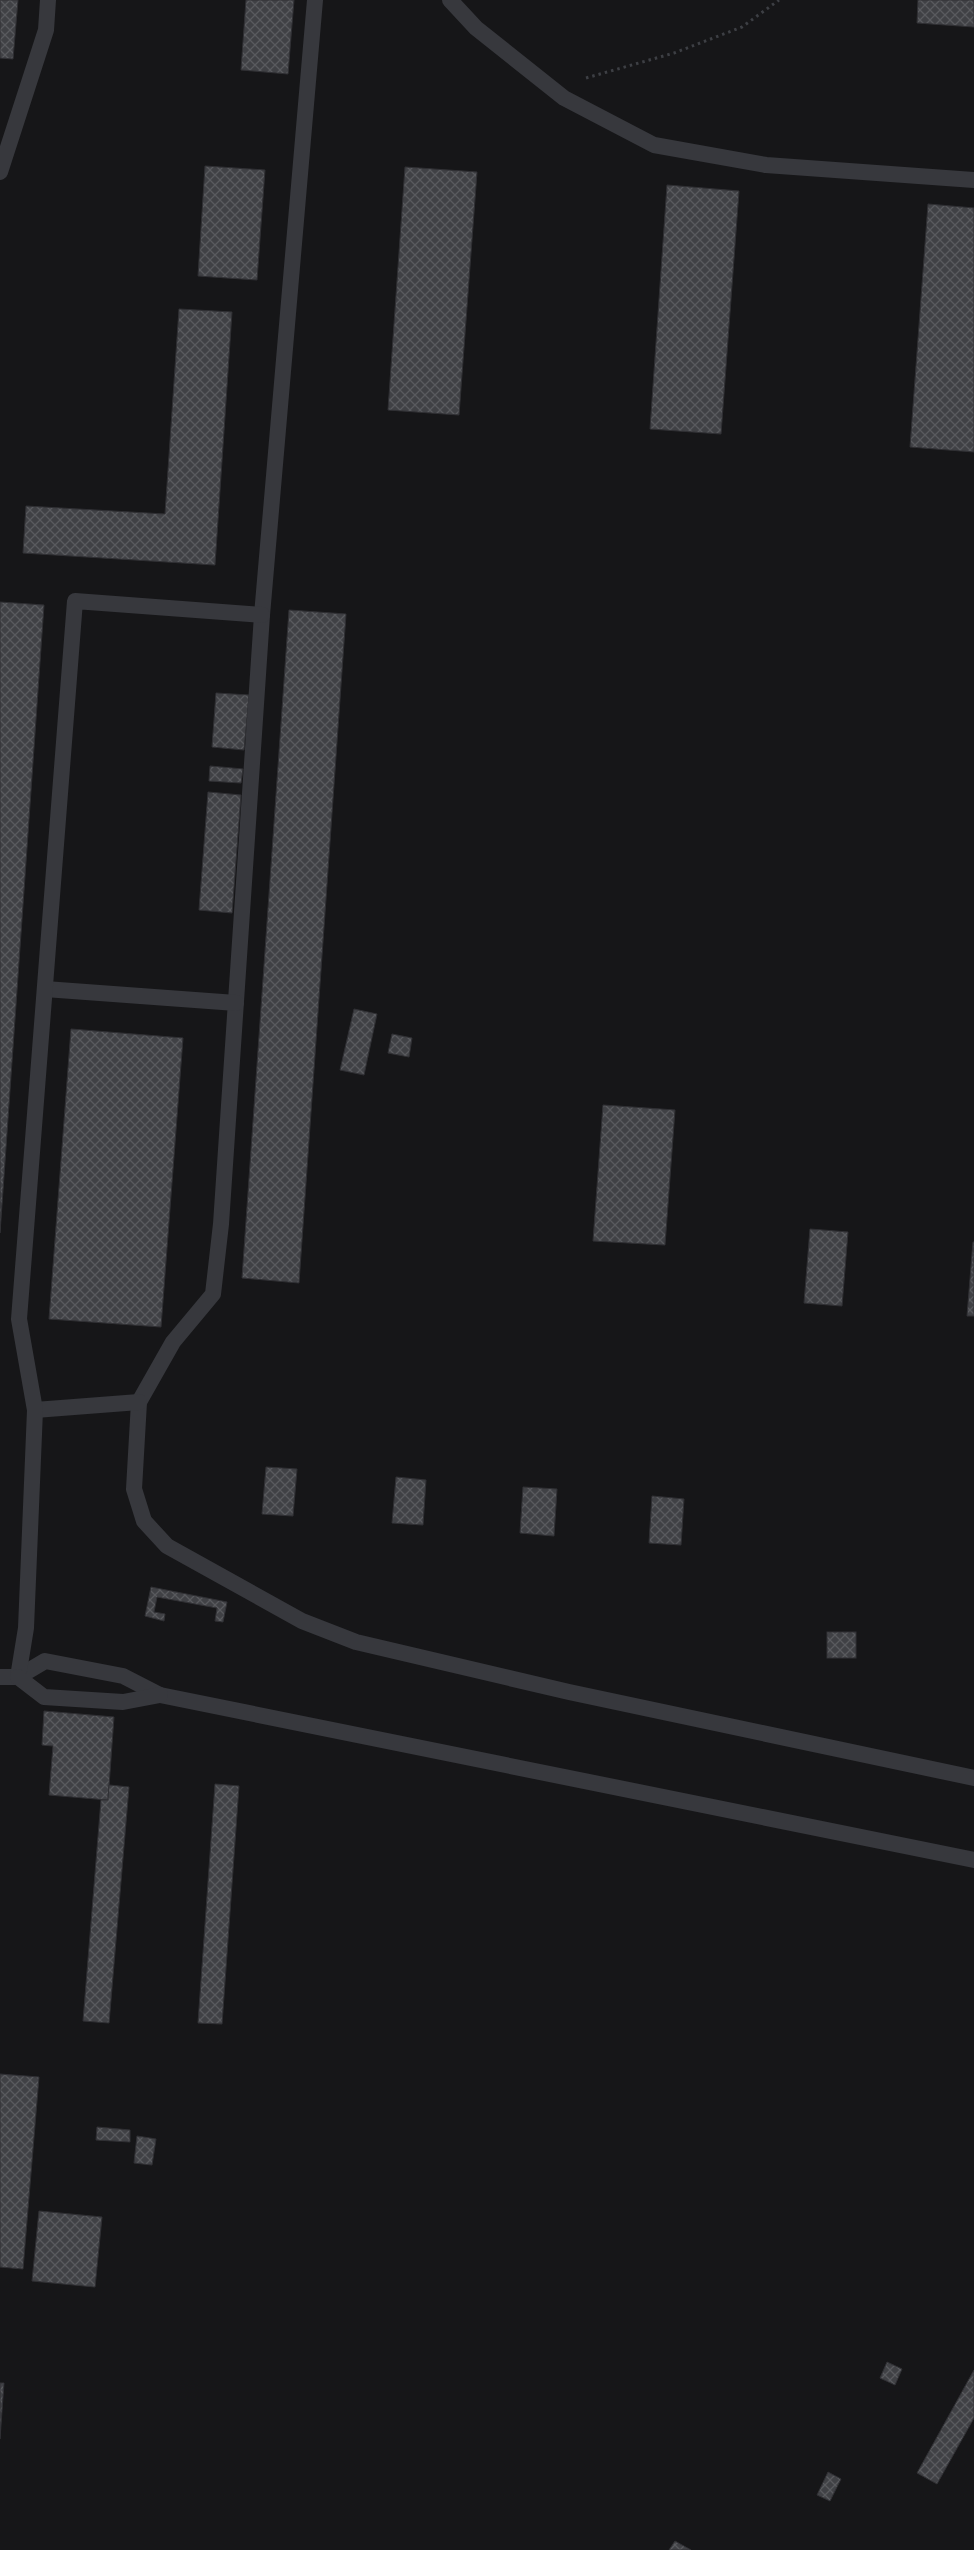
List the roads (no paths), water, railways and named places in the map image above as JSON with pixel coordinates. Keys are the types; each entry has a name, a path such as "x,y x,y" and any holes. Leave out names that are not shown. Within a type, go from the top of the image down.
{"lane":[{"path":"0,172 46,30 48,0"},
{"path":"315,0 262,616 221,1224 213,1294 173,1342 139,1402 134,1489 144,1521 167,1546 302,1621 356,1642 550,1687 974,1778"},
{"path":"450,0 476,28 564,98 654,145 766,165 974,180"},
{"path":"18,1677 26,1628 35,1410 19,1319 75,601 262,616"},
{"path":"45,989 236,1003"},
{"path":"35,1410 139,1402"},
{"path":"0,1677 18,1677 45,1661 123,1676 160,1696 974,1860"},
{"path":"18,1677 44,1697 123,1702 160,1696"}]}
